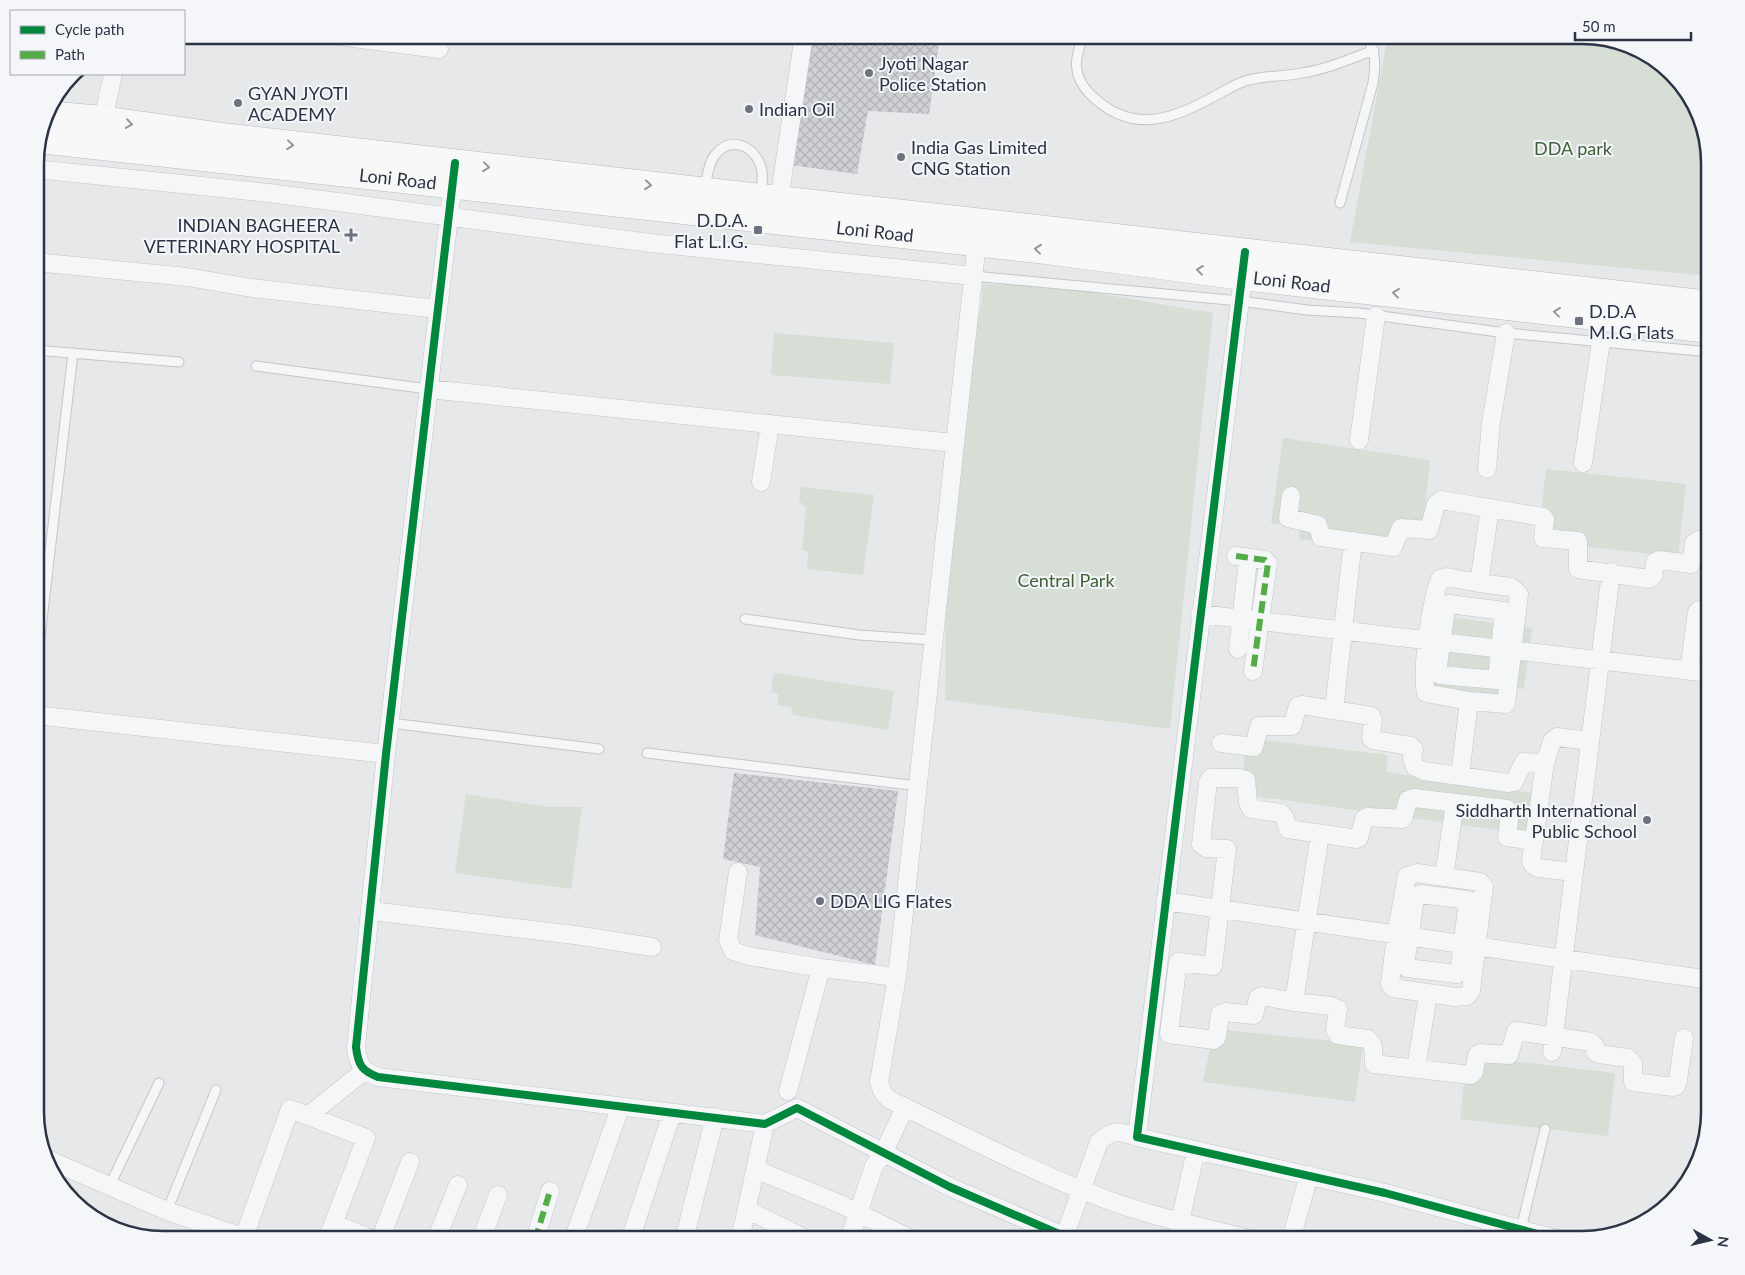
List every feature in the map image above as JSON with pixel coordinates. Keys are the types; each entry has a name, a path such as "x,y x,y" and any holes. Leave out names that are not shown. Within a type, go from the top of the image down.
{"highway":[{"name":"Loni Road","path":"53,117 101,133 978,232"},
{"name":"Loni Road","path":"47,138 101,133"},
{"name":"Loni Road","path":"703,202 770,199 1242,276 1701,328"},
{"name":"Loni Road","path":"1242,276 1701,304"}],"street":[{"path":"401,44 439,49"},
{"path":"770,199 802,44"},
{"path":"101,133 113,75"},
{"path":"44,170 269,193 660,244 973,276"},
{"path":"454,174 386,754 356,1047 357,1062 364,1071 378,1077 620,1108 765,1124 797,1108 950,1187 1048,1231"},
{"path":"978,232 897,977 879,1082 883,1093 905,1107 1082,1189 1105,1199 1216,1231"},
{"path":"44,263 187,277 252,288 438,309"},
{"path":"1137,1137 1242,276"},
{"path":"1359,440 1376,316"},
{"path":"1487,469 1491,423 1506,333"},
{"path":"1583,463 1601,341"},
{"path":"428,389 954,442"},
{"path":"760,482 770,424"},
{"path":"1291,496 1288,518 1318,525 1321,537 1393,547 1401,528 1429,530 1436,504 1441,500 1544,517 1543,538 1578,541 1578,568 1649,579 1653,576 1655,562 1659,560 1691,564 1694,544 1701,540"},
{"path":"1478,583 1490,508"},
{"path":"1334,710 1353,541"},
{"path":"1238,649 1241,618 1241,562 1265,560 1268,563 1253,671"},
{"path":"1553,1044 1611,572"},
{"path":"1446,577 1478,583 1512,587 1519,594 1508,649 1497,680 1440,675 1437,673 1434,641 1440,579 1446,577"},
{"path":"1450,604 1503,610 1505,612 1508,649 1506,704 1468,701 1426,693 1424,674 1434,641 1446,609 1450,604"},
{"path":"1699,672 1697,612 1701,610"},
{"path":"1200,614 1699,672"},
{"path":"1699,672 1701,656"},
{"path":"1460,776 1468,701"},
{"path":"1221,743 1254,747 1259,726 1292,726 1298,706 1371,716 1373,719 1371,738 1411,746 1414,749 1412,758 1415,767 1424,771 1509,783 1514,782 1524,762 1545,763"},
{"path":"44,716 386,754"},
{"path":"1574,872 1538,868 1533,864 1534,841 1545,763 1552,741 1557,737 1590,741"},
{"path":"1534,841 1507,837 1510,813 1507,809 1414,798 1408,800 1406,804 1404,819 1367,817 1364,819 1359,838 1356,839 1288,829 1284,816 1281,813 1251,809 1248,803 1246,780 1240,778 1211,778 1208,782 1201,844 1206,848 1227,849 1213,966 1181,962 1177,964 1168,1034 1214,1040 1217,1037 1220,1014 1225,1012 1254,1014 1258,998 1262,996 1331,1006 1338,1009 1335,1030 1338,1035 1368,1039 1373,1046 1374,1064 1471,1075 1474,1072 1477,1056 1480,1053 1509,1054 1516,1031 1553,1044 1591,1042 1595,1046 1595,1052 1599,1054 1628,1058 1633,1063 1633,1082 1673,1087 1676,1086 1678,1080 1684,1038"},
{"path":"1444,876 1455,803"},
{"path":"1294,1002 1320,834"},
{"path":"738,872 728,940 733,951 749,956 821,968 897,977"},
{"path":"1417,873 1444,876 1480,882 1484,886 1470,945 1457,974 1407,968 1405,965 1403,935 1408,876 1417,873"},
{"path":"1416,895 1468,900 1470,904 1470,945 1471,991 1467,996 1455,997 1392,988 1390,984 1416,895"},
{"path":"1165,901 1701,979"},
{"path":"371,911 652,946"},
{"path":"788,1091 821,968"},
{"path":"1416,1069 1428,994"},
{"path":"308,1116 364,1071"},
{"path":"852,1231 874,1166 883,1154 905,1107"},
{"path":"576,1231 620,1108"},
{"path":"250,1231 290,1109 366,1138 330,1231"},
{"path":"633,1231 672,1113"},
{"path":"686,1231 715,1118"},
{"path":"742,1231 757,1170 765,1124"},
{"path":"1069,1231 1099,1142 1108,1133 1122,1132 1137,1137 1309,1175 1509,1231"},
{"path":"1178,1231 1196,1150"},
{"path":"383,1231 410,1162"},
{"path":"57,1166 167,1211 204,1231"},
{"path":"757,1170 858,1213 895,1231"},
{"path":"1293,1231 1309,1175"},
{"path":"440,1231 458,1185"},
{"path":"538,1231 550,1191"},
{"path":"484,1231 498,1195"},
{"path":"748,1210 790,1231"}],"lane":[{"path":"1080,44 1076,66 1077,78 1094,98 1133,120 1163,119 1181,114 1248,80 1301,74 1374,50"},
{"path":"1340,203 1373,83 1376,64 1374,50 1370,44"},
{"path":"703,202 709,167 715,155 724,147 733,144 743,145 753,152 761,166 770,199"},
{"path":"973,276 1242,276 1307,310 1359,313 1577,341 1601,341 1701,351"},
{"path":"44,351 179,362"},
{"path":"44,603 73,353"},
{"path":"256,366 428,389"},
{"path":"745,619 859,635 933,640"},
{"path":"391,723 599,749"},
{"path":"647,753 918,786"},
{"path":"109,1187 159,1083"},
{"path":"167,1211 216,1090"},
{"path":"1521,1231 1545,1129"}],"green space":[{"name":"DDA park","path":"1386,44 1590,44 1606,46 1635,56 1661,73 1681,97 1695,124 1701,155 1701,275 1350,242"},
{"name":"Central Park","path":"983,284 1061,287 1213,313 1170,729 945,700 946,588 972,349 982,301"},
{"path":"774,333 894,343 890,384 771,375"},
{"path":"1283,438 1430,460 1423,530 1391,526 1388,551 1299,539 1300,527 1271,523"},
{"path":"1546,469 1686,484 1678,557 1538,541"},
{"path":"801,487 874,495 863,575 807,569 808,552 802,550 806,507 799,501"},
{"path":"1441,616 1532,628 1524,689 1499,686 1496,708 1431,700"},
{"path":"774,673 894,691 888,730 793,715 791,707 777,705 779,694 771,692"},
{"path":"1246,738 1388,755 1386,772 1547,795 1540,845 1510,832 1241,794"},
{"path":"466,794 548,807 582,807 571,889 455,873"},
{"path":"1214,1029 1363,1044 1355,1102 1203,1082"},
{"path":"1467,1056 1615,1073 1608,1136 1460,1119"}],"building":[{"name":"Jyoti Nagar Police Station","path":"807,44 939,44 929,114 868,111 857,174 790,165"},
{"name":"DDA LIG Flates","path":"734,773 898,791 875,965 755,935 760,867 723,859"}],"marked path":[{"path":"1236,556 1265,560 1268,563 1253,671"},
{"path":"538,1231 550,1191"}],"cycle path":[{"path":"455,163 386,754 356,1047 360,1063 365,1070 378,1077 765,1124 797,1108 950,1187 1052,1231"},
{"path":"1245,252 1137,1137 1385,1193 1526,1231"}],"place":[{"name":"Jyoti Nagar Police Station","path":"869,73"},
{"name":"GYAN JYOTI ACADEMY","path":"238,103"},
{"name":"Indian Oil","path":"749,109"},
{"name":"India Gas Limited CNG Station","path":"901,157"},
{"name":"D.D.A. Flat L.I.G.","path":"758,230"},
{"name":"INDIAN BAGHEERA VETERINARY HOSPITAL","path":"351,235"},
{"name":"D.D.A M.I.G Flats","path":"1579,321"},
{"name":"Siddharth International Public School","path":"1647,820"},
{"name":"DDA LIG Flates","path":"820,901"}]}
